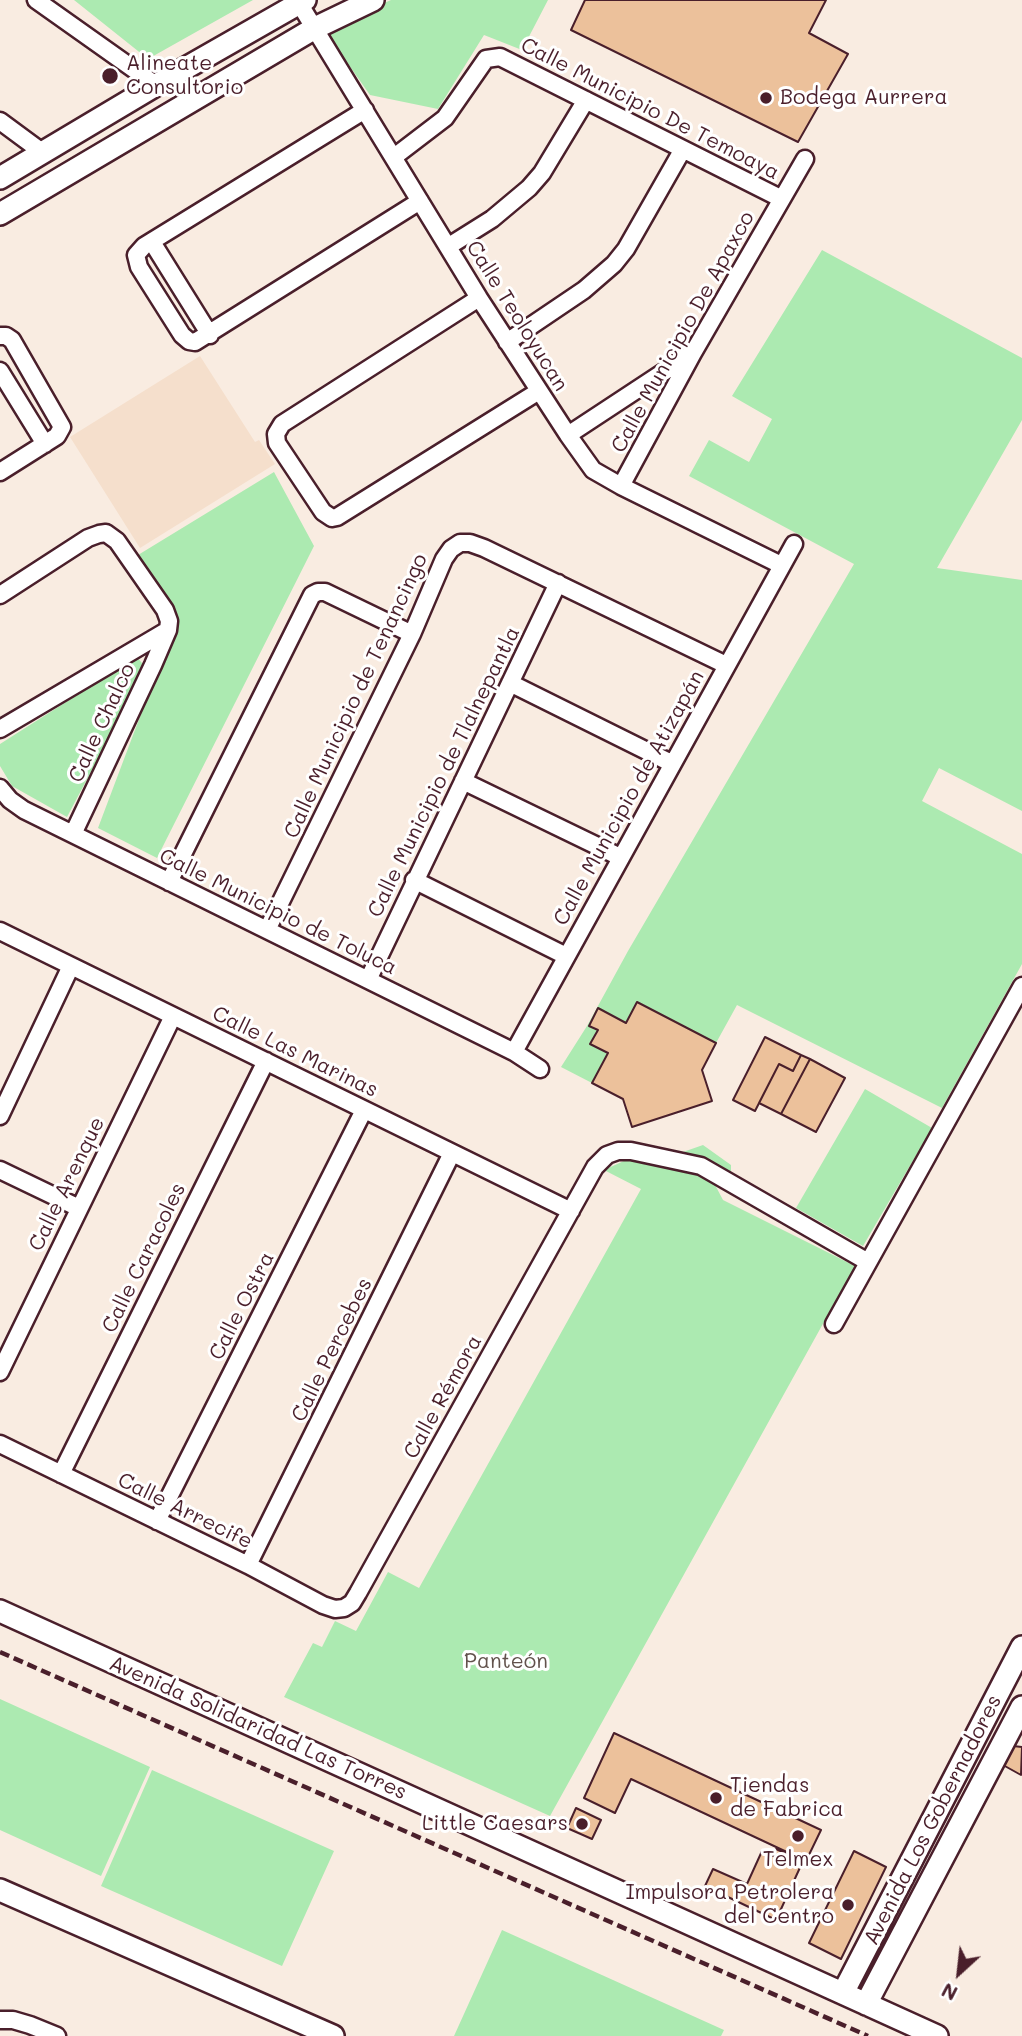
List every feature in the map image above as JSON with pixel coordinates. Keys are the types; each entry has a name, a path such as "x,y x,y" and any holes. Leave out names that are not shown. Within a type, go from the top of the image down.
{"street":[{"path":"36,0 156,85"},
{"path":"0,214 315,27 373,0"},
{"path":"0,178 302,1"},
{"name":"Calle Teoloyucan","path":"302,1 315,27 479,298 593,470 781,565"},
{"name":"Calle Municipio De Temoaya","path":"394,157 445,118 486,60 500,57 782,199"},
{"path":"449,246 492,219 529,188 542,173 586,100"},
{"path":"365,110 139,250 136,255 139,267 184,337 195,342 420,201"},
{"path":"0,121 42,152"},
{"path":"507,342 584,290 614,264 626,249 683,149"},
{"name":"Calle Municipio De Apaxco","path":"621,486 805,159"},
{"path":"152,242 210,335"},
{"path":"479,298 282,424 276,434 277,443 323,512 337,517 539,391"},
{"path":"0,336 6,336 12,341 62,424 57,436 0,472"},
{"path":"568,435 694,353"},
{"path":"0,371 45,444"},
{"path":"0,595 88,538 106,533 117,541 169,621 168,630 0,729"},
{"name":"Calle Municipio de Tenancingo","path":"267,930 451,549 460,542 470,543 558,583"},
{"name":"Calle Municipio de Atizapán","path":"514,1052 794,544"},
{"path":"558,583 726,665"},
{"name":"Calle Municipio de Tlalnepantla","path":"368,980 558,583"},
{"path":"169,882 307,603 318,592 325,592 412,634"},
{"name":"Calle Chalco","path":"73,834 168,630"},
{"path":"510,682 671,763"},
{"path":"463,780 620,858"},
{"name":"Calle Municipio de Toluca","path":"0,788 23,810 514,1052 540,1069"},
{"path":"414,880 566,956"},
{"name":"Calle Las Marinas","path":"0,931 571,1211"},
{"path":"0,1116 71,966"},
{"path":"834,1324 1022,986"},
{"name":"Calle Arenque","path":"0,1371 173,1016"},
{"name":"Calle Caracoles","path":"61,1474 266,1061"},
{"name":"Calle Ostra","path":"157,1521 364,1110"},
{"name":"Calle Rémora","path":"352,1603 595,1167 607,1155 631,1151 701,1166 868,1262"},
{"name":"Calle Percebes","path":"248,1566 452,1153"},
{"path":"0,1170 79,1208"},
{"name":"Calle Arrecife","path":"0,1444 323,1605 335,1609 352,1603"},
{"name":"Avenida Solidaridad Las Torres","path":"0,1611 937,2036"},
{"name":"Avenida Los Gobernadores","path":"844,1993 1022,1647"},
{"name":"Avenida Los Gobernadores","path":"866,2004 1022,1707"},
{"path":"0,1890 333,2036"},
{"path":"888,1910 909,1921"},
{"path":"0,2020 13,2020 57,2036"}],"shaded area":[{"path":"200,356 255,442 259,440 275,464 140,548 70,437"}],"green space":[{"path":"74,0 253,0 148,59"},
{"path":"391,0 548,0 522,50 484,35 438,109 370,95 329,37 333,26"},
{"path":"822,250 1022,358 1022,420 937,568 1022,580 1022,811 939,768 922,801 1022,854 1022,964 942,1108 737,1005 716,1043 638,1002 626,1023 598,1008 589,1025 598,1030 591,1044 608,1053 592,1083 561,1067 854,564 689,476 709,440 749,462 772,419 732,396"},
{"path":"274,472 314,546 157,858 98,828 167,645 167,604 138,555"},
{"path":"137,657 146,668 67,817 12,786 0,766 0,744"},
{"path":"865,1089 932,1128 863,1246 796,1208"},
{"path":"703,1145 731,1165 731,1171 725,1172 683,1152"},
{"name":"Panteón","path":"626,1160 692,1170 713,1181 723,1200 855,1266 550,1816 284,1697 313,1643 322,1647 335,1621 356,1631 388,1572 419,1588 641,1189 604,1170"},
{"path":"0,1699 150,1767 101,1876 0,1830"},
{"path":"152,1770 334,1851 282,1966 101,1886"},
{"path":"502,1930 724,2030 721,2036 454,2036"}],"building":[{"name":"Bodega Aurrera","path":"585,0 826,0 809,33 848,54 798,142 571,30"},
{"path":"637,1002 716,1043 702,1070 712,1101 632,1127 623,1099 592,1083 608,1053 590,1044 598,1030 589,1026 598,1008 626,1023"},
{"path":"765,1037 801,1055 793,1071 779,1064 755,1111 733,1100"},
{"path":"801,1055 810,1059 781,1114 759,1103 779,1064 793,1071"},
{"path":"810,1059 845,1078 816,1132 781,1114"},
{"path":"614,1733 821,1830 806,1861 631,1779 615,1813 584,1798"},
{"path":"1013,1746 1022,1747 1021,1775 1003,1765"},
{"path":"576,1808 601,1820 592,1839 567,1828"},
{"path":"776,1849 803,1861 776,1920 705,1886 713,1869 747,1884 762,1851 773,1856"},
{"name":"Impulsora Petrolera del Centro","path":"854,1851 886,1867 841,1959 809,1943"}],"railway":[{"path":"0,1652 868,2036"}],"place":[{"name":"Alineate Consultorio","path":"110,76"},
{"name":"Bodega Aurrera","path":"766,98"},
{"name":"Tiendas de Fabrica","path":"716,1798"},
{"name":"Little Caesars","path":"582,1824"},
{"name":"Telmex","path":"798,1836"},
{"name":"Impulsora Petrolera del Centro","path":"848,1905"}]}
